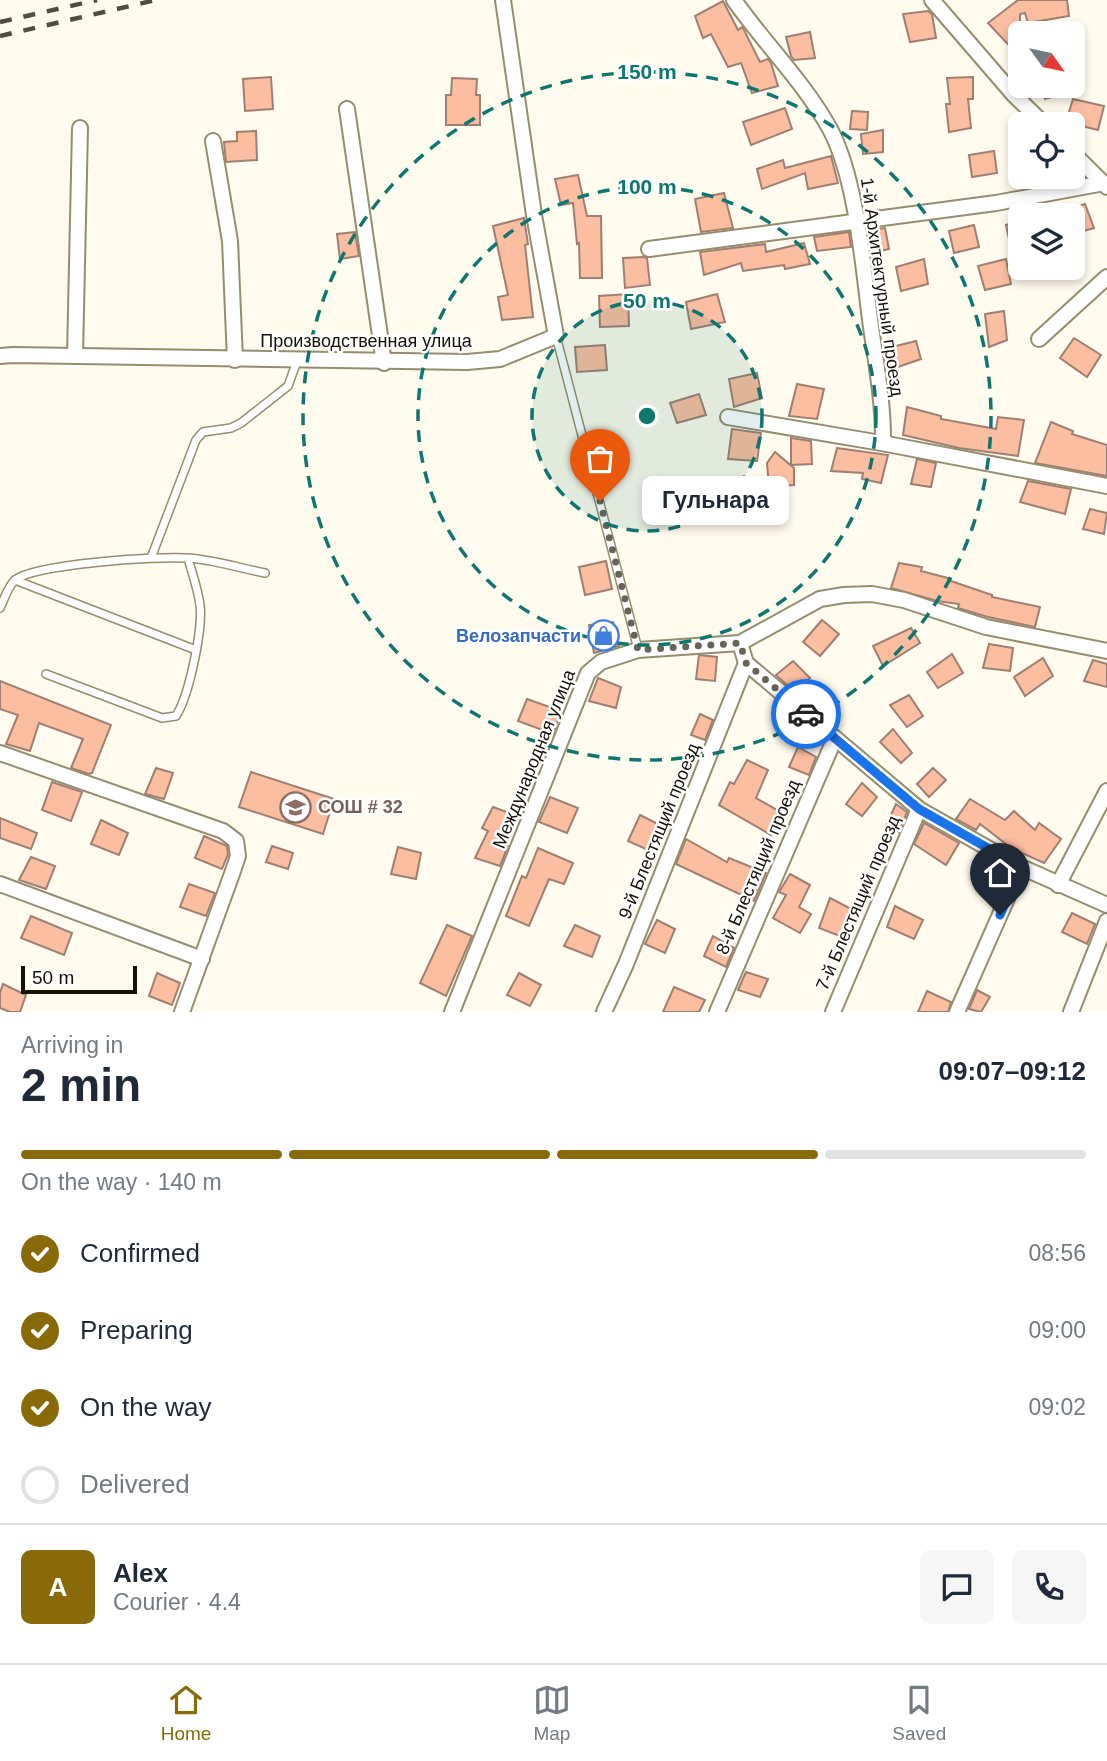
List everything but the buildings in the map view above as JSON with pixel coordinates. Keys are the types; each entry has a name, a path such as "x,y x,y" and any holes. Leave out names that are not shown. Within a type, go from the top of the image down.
{"street":[{"path":"503,0 534,215 556,336"},
{"name":"1-й Архитектурный проезд","path":"734,0 757,33 796,79 829,127 842,156 856,220 883,438 887,444"},
{"path":"932,0 1032,112"},
{"path":"347,109 384,363"},
{"path":"75,356 80,128"},
{"path":"213,141 230,241 235,360"},
{"path":"1085,165 1105,185"},
{"path":"649,249 996,203 1105,185"},
{"path":"1039,339 1107,277"},
{"name":"Производственная улица","path":"0,356 467,362 500,359 556,336"},
{"path":"727,417 1107,486"},
{"name":"Международная улица","path":"452,1012 588,673 600,662 638,650 740,643 820,599 872,594 904,600 986,627 1107,651"},
{"path":"740,643 746,663 919,809 1021,867 1107,905"},
{"name":"9-й Блестящий проезд","path":"604,1012 626,964 746,663"},
{"name":"8-й Блестящий проезд","path":"718,1012 835,738"},
{"path":"0,753 223,831 236,841 238,856 183,1012"},
{"path":"1058,885 1107,791"},
{"name":"7-й Блестящий проезд","path":"833,1012 919,809"},
{"path":"957,1012 1021,867"},
{"path":"0,884 202,959"},
{"path":"1071,1012 1107,921"}],"lane":[{"path":"556,336 638,650"},
{"path":"151,558 196,440 203,432 231,428 241,423 277,395 288,386 297,361"},
{"path":"46,674 162,718 176,716 183,706 197,650 201,608 188,558"},
{"path":"0,608 15,580 26,575 77,565 124,559 188,558 265,573"},
{"path":"15,580 197,650"}],"railway":[{"path":"0,22 97,0"},
{"path":"0,36 156,0"}],"way so far":[{"path":"600,501 638,650 740,643 746,663 806,714"}],"place":[{"name":"Гульнара","path":"600,501"},
{"name":"Велозапчасти","path":"604,636"},
{"name":"СОШ # 32","path":"295,807"}],"route":[{"path":"806,714 919,809 1021,867 1000,915"}]}
